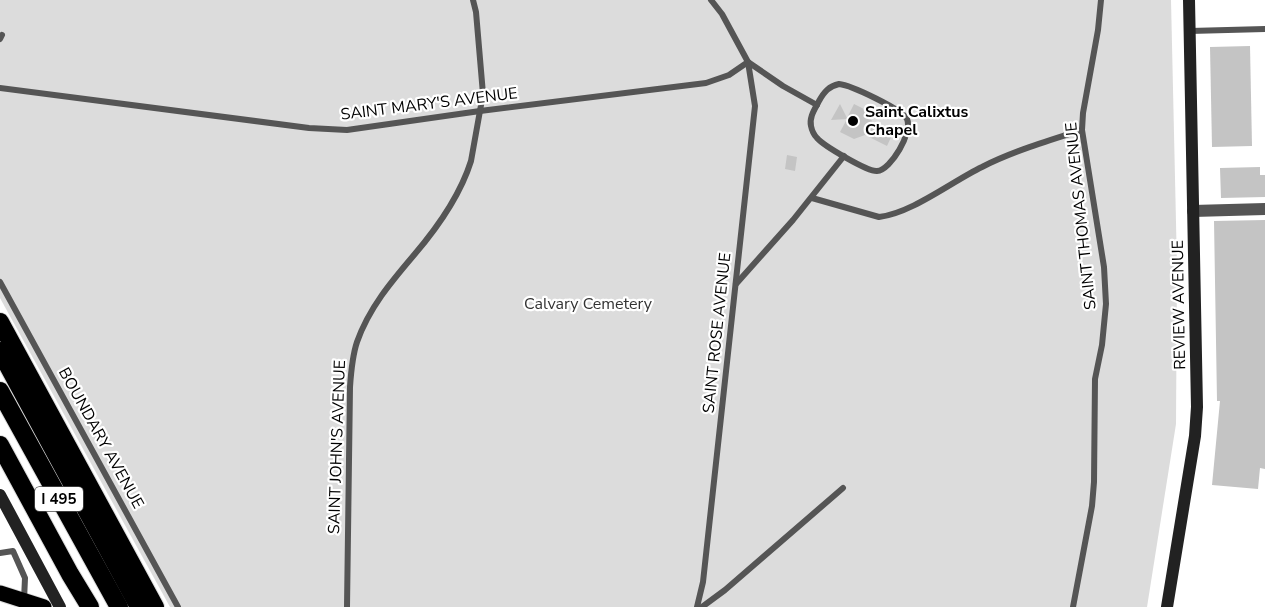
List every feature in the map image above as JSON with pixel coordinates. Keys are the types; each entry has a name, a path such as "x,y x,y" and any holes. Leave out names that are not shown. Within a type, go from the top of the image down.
{"highway":[{"path":"0,322 155,607"},
{"path":"0,351 139,607"},
{"name":"I 495","path":"0,391 119,607"},
{"name":"I 495","path":"0,445 90,607"},
{"path":"70,574 85,607"}],"main road":[{"name":"REVIEW AVENUE","path":"1167,607 1197,417 1189,0"},
{"path":"0,495 60,607"},
{"path":"0,594 44,607"}],"street":[{"path":"1193,211 1265,209"}],"lane":[{"name":"SAINT JOHN'S AVENUE","path":"347,607 350,397 353,355 366,319 388,284 434,230 459,191 471,161 483,94 473,0"},
{"path":"711,0 722,14 748,62 783,86 817,105"},
{"name":"SAINT THOMAS AVENUE","path":"1073,607 1092,506 1095,379 1102,345 1106,304 1104,267 1082,130 1101,0"},
{"path":"1190,31 1265,29"},
{"name":"SAINT MARY'S AVENUE","path":"0,88 334,130 706,83 729,75 748,62"},
{"name":"SAINT ROSE AVENUE","path":"697,607 703,582 754,106 748,62"},
{"path":"844,84 904,114 909,125 907,133 893,159 883,170 870,170 823,143 815,135 810,121 817,105 827,89 834,85 844,84"},
{"path":"812,198 879,217 887,216 910,207 992,162 1082,130"},
{"path":"736,284 812,198 844,156"},
{"name":"BOUNDARY AVENUE","path":"0,282 178,607"},
{"path":"702,607 725,590 843,488"},
{"path":"0,553 13,551 25,578 24,601"}],"green space":[{"name":"Calvary Cemetery","path":"0,0 1171,0 1177,267 1176,424 1147,607 170,607 0,298"}],"building":[{"path":"1250,46 1252,146 1212,147 1210,47"},
{"name":"Saint Calixtus Chapel","path":"840,104 847,118 854,104 868,111 873,124 892,135 887,146 865,135 854,139 840,132 847,119 831,120"},
{"path":"787,155 797,157 795,171 785,169"},
{"path":"1260,167 1260,175 1265,175 1265,197 1221,198 1220,168"},
{"path":"1265,220 1265,469 1260,468 1258,489 1212,485 1220,401 1217,401 1214,221"}],"place":[{"name":"Saint Calixtus Chapel","path":"853,121"}]}
